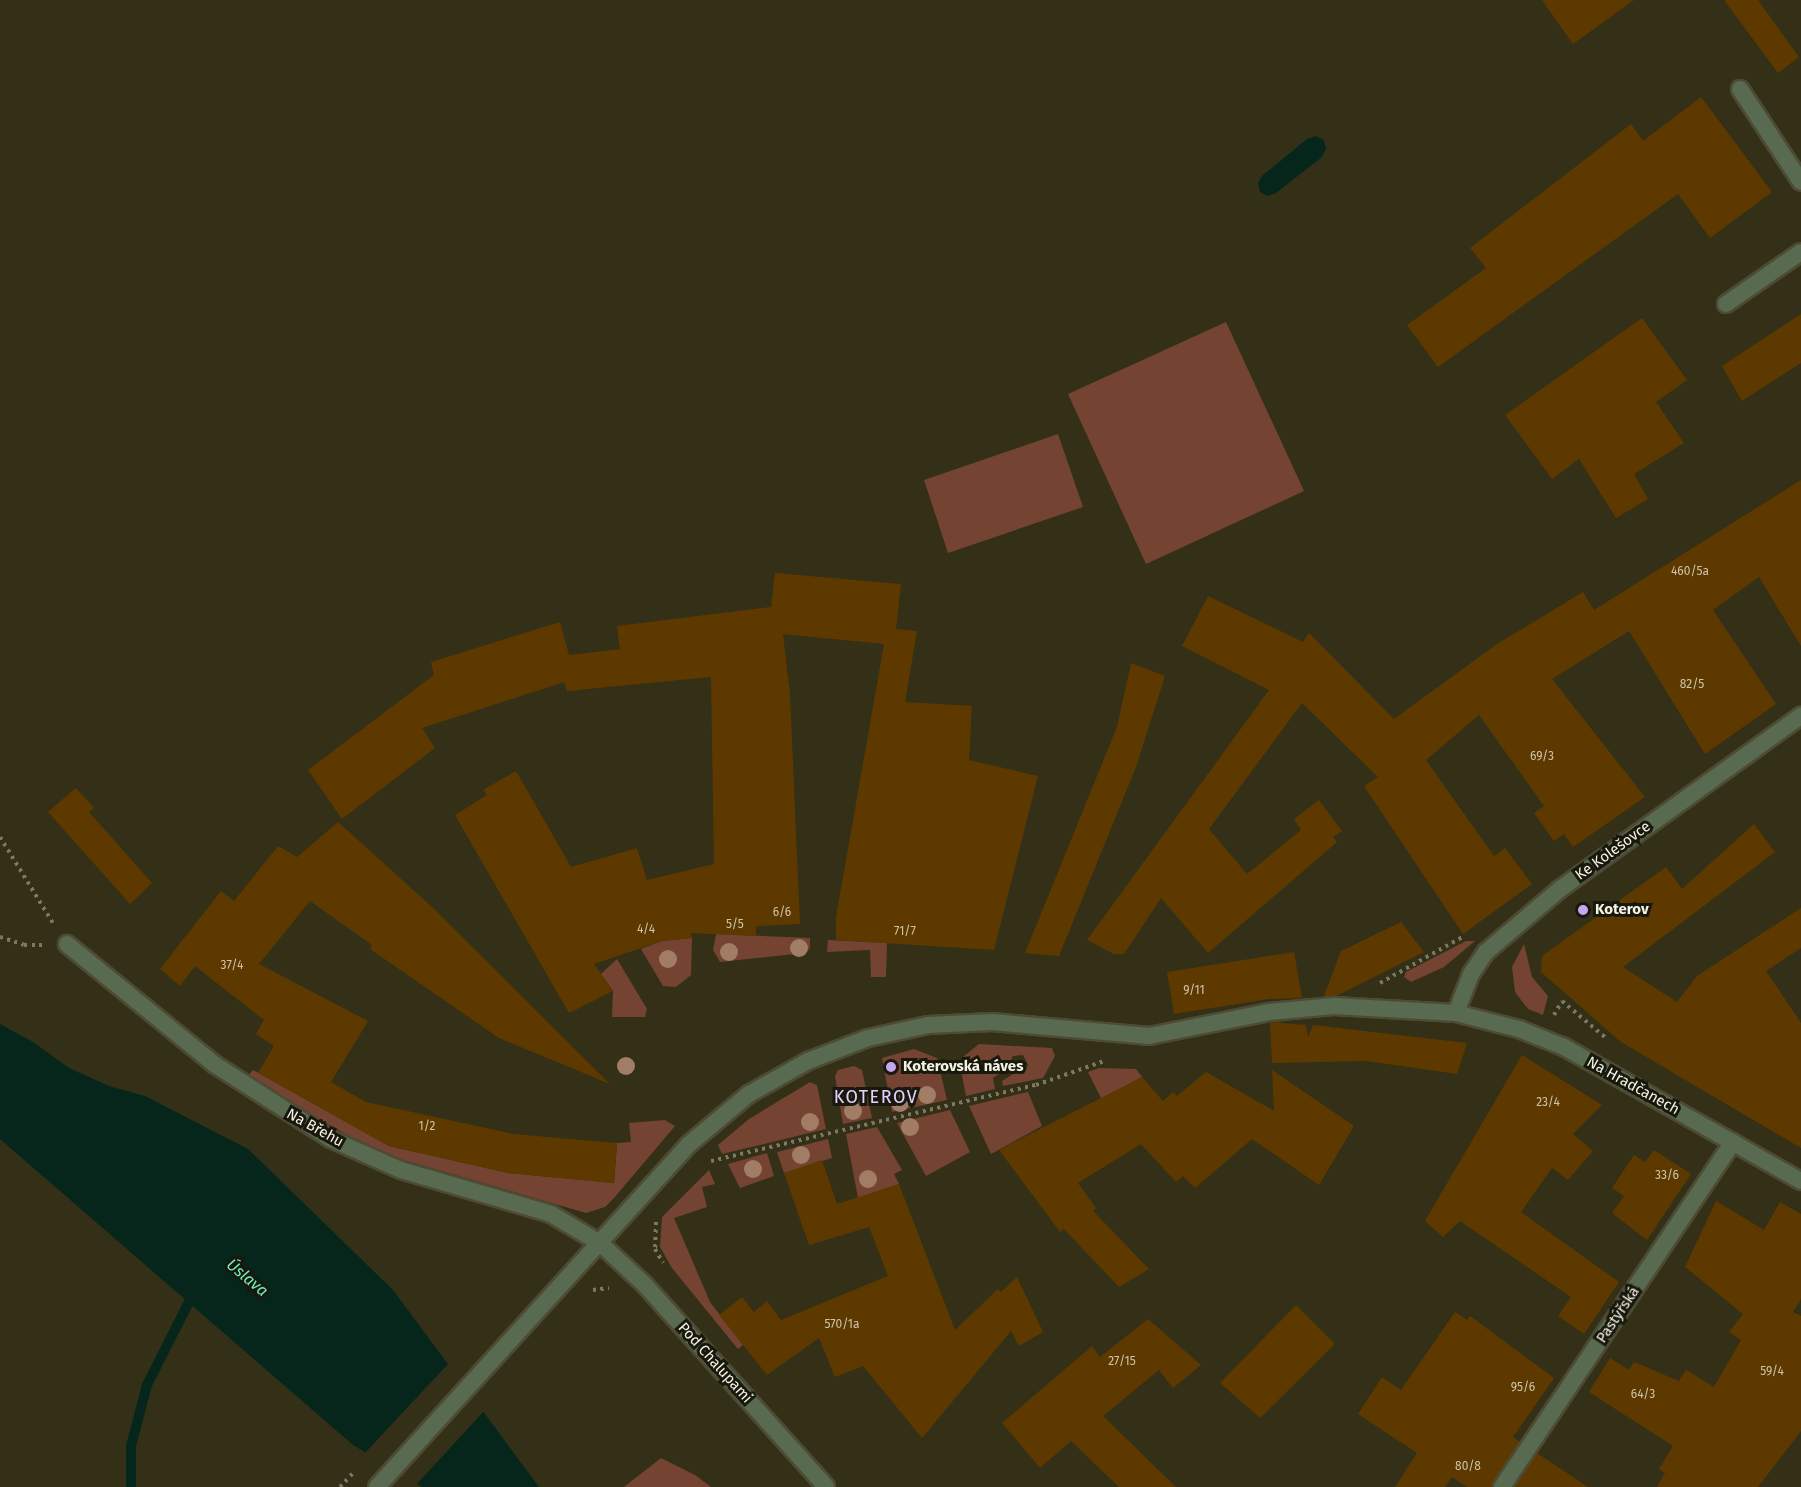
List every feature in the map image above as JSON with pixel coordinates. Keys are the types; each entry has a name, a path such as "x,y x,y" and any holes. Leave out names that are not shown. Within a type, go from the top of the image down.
{"street":[{"path":"1740,89 1801,182"},
{"path":"1726,304 1801,252"},
{"name":"Ke Kolešovce","path":"1456,1013 1464,989 1486,952 1560,889 1801,716"},
{"name":"Na Břehu","path":"68,944 214,1064 331,1139 400,1170 551,1214 600,1243"},
{"path":"377,1487 545,1305 688,1145 749,1094 808,1060 868,1038 928,1025 992,1022 1149,1036 1269,1012 1334,1006 1456,1013"},
{"name":"Na Hradčanech","path":"1456,1013 1519,1029 1564,1047 1801,1181"},
{"name":"Pastýřská","path":"1502,1487 1734,1142"},
{"name":"Pod Chalupami","path":"600,1243 645,1285 826,1487"}],"path":[{"path":"0,837 33,896 68,944"},
{"path":"0,937 24,945 68,944"},
{"path":"703,1169 711,1161 1036,1085 1102,1060 1113,1061"},
{"path":"589,1292 618,1288 632,1296 665,1268 655,1249 657,1217"}],"shaded area":[{"path":"1226,322 1304,491 1146,564 1068,394"},
{"path":"1058,434 1083,507 948,553 924,480"},
{"path":"716,934 810,938 810,948 805,953 720,962 713,950"},
{"path":"692,938 691,975 676,987 663,986 641,949 662,941"},
{"path":"828,940 887,943 886,977 871,977 870,950 827,952"},
{"path":"1466,941 1475,941 1444,967 1411,982 1404,977 1406,972"},
{"path":"1524,944 1532,977 1548,996 1543,1015 1528,1009 1515,992 1512,967"},
{"path":"617,959 647,1009 645,1017 612,1017 613,991 601,974"},
{"path":"979,1044 1052,1048 1055,1056 1043,1078 1003,1086 1002,1081 1013,1074 1024,1074 1028,1065 1023,1055 1013,1056 1008,1067 993,1078 995,1089 966,1096 960,1065 964,1056"},
{"path":"914,1049 937,1058 947,1100 892,1112 882,1058"},
{"path":"854,1066 862,1070 872,1118 843,1124 835,1076 838,1070"},
{"path":"1099,1068 1136,1069 1142,1077 1102,1100 1088,1072"},
{"path":"253,1070 389,1146 508,1173 614,1183 617,1143 631,1142 629,1123 665,1120 675,1126 605,1207 586,1213 380,1153 290,1103 248,1076"},
{"path":"810,1082 817,1085 826,1129 722,1154 718,1145 749,1119"},
{"path":"1028,1092 1042,1126 991,1154 969,1106"},
{"path":"950,1110 970,1152 926,1176 897,1123"},
{"path":"877,1127 902,1170 894,1174 899,1184 858,1198 846,1134"},
{"path":"828,1139 832,1158 784,1173 777,1152"},
{"path":"767,1153 774,1176 740,1188 728,1164"},
{"path":"709,1170 715,1184 702,1187 707,1207 674,1218 710,1302 743,1345 738,1349 672,1268 660,1247 662,1217"},
{"path":"661,1458 695,1475 711,1487 624,1487"}],"water":[{"path":"1316,136 1324,140 1326,149 1322,157 1276,193 1268,196 1260,192 1258,183 1262,176 1307,139"},
{"name":"Úslava","path":"0,1024 33,1042 69,1068 109,1086 145,1096 248,1149 393,1290 539,1487 422,1487 353,1445 0,1139"}],"pier":[{"path":"449,1363 485,1410 415,1486 363,1455"}],"building":[{"path":"1542,0 1634,0 1573,44"},
{"path":"1724,0 1758,0 1799,57 1778,73"},
{"path":"1701,97 1772,192 1710,238 1678,194 1438,367 1407,325 1486,268 1470,248 1631,124 1643,141"},
{"path":"1801,314 1801,363 1742,401 1722,366"},
{"path":"1642,318 1687,380 1656,402 1684,443 1634,474 1648,499 1616,518 1579,459 1552,479 1505,415"},
{"path":"1801,480 1801,646 1759,577 1713,610 1776,704 1705,754 1629,631 1552,679 1645,797 1573,847 1564,834 1554,841 1534,813 1544,806 1479,715 1426,760 1494,856 1505,848 1532,884 1463,934 1364,786 1378,777 1302,703 1209,829 1247,874 1301,830 1294,819 1319,800 1342,831 1333,837 1337,842 1208,953 1161,898 1124,954 1114,954 1087,940 1269,690 1182,646 1208,596 1303,642 1309,633 1394,719 1497,644 1583,592 1594,610"},
{"path":"775,573 901,584 896,629 917,631 905,702 972,706 969,760 1038,776 994,950 836,940 836,917 884,644 783,634 790,695 800,924 756,926 756,936 691,933 692,938 662,941 594,964 613,991 569,1013 455,815 487,795 483,790 516,771 571,867 637,848 647,880 714,864 711,677 567,691 564,682 422,728 435,748 342,819 308,770 434,675 431,662 560,622 569,655 620,649 617,626 771,607"},
{"path":"1131,663 1165,676 1136,767 1059,956 1025,953 1117,727"},
{"path":"76,788 94,808 89,812 152,883 130,904 48,812"},
{"path":"338,822 432,907 610,1084 499,1038 370,949 372,945 310,901 259,964 368,1021 331,1082 366,1102 513,1134 617,1143 614,1183 508,1173 389,1146 258,1073 274,1046 256,1034 264,1020 195,966 180,986 160,969 221,891 234,901 278,846 297,857"},
{"path":"1754,824 1775,852 1623,967 1677,1002 1697,976 1801,908 1801,948 1766,971 1801,1023 1801,1148 1621,1042 1541,972 1542,956 1666,867 1682,889"},
{"path":"1401,922 1424,952 1336,996 1324,996 1341,951"},
{"path":"1294,952 1302,998 1269,999 1174,1014 1167,972"},
{"path":"1284,1021 1280,1023 1306,1025 1308,1037 1313,1025 1467,1043 1457,1074 1366,1061 1272,1063 1270,1023"},
{"path":"1522,1055 1602,1105 1573,1134 1593,1151 1568,1180 1552,1168 1521,1212 1619,1282 1584,1334 1558,1316 1571,1297 1460,1221 1443,1237 1425,1221"},
{"path":"1272,1070 1354,1126 1319,1185 1252,1139 1195,1188 1183,1176 1176,1182 1141,1144 1078,1183 1096,1208 1093,1211 1149,1269 1119,1287 1064,1229 1060,1232 999,1150 1142,1077 1163,1101 1173,1092 1177,1096 1206,1072 1274,1111"},
{"path":"1654,1150 1691,1174 1647,1240 1612,1213 1624,1196 1612,1188 1634,1155 1645,1162"},
{"path":"822,1160 837,1204 899,1184 955,1330 998,1289 1001,1292 1017,1277 1043,1332 1019,1346 1011,1331 922,1438 863,1366 835,1377 819,1338 767,1375 719,1315 742,1297 754,1312 767,1301 781,1320 888,1276 869,1227 809,1245 784,1173"},
{"path":"1716,1201 1764,1230 1780,1202 1801,1214 1801,1299 1793,1312 1801,1316 1801,1431 1758,1487 1657,1487 1665,1473 1659,1469 1673,1446 1589,1392 1610,1358 1629,1370 1634,1362 1679,1381 1686,1370 1714,1387 1741,1340 1729,1332 1743,1314 1685,1267"},
{"path":"1296,1305 1335,1344 1260,1418 1220,1383"},
{"path":"1455,1312 1467,1320 1470,1316 1554,1378 1513,1437 1520,1442 1492,1487 1467,1487 1452,1477 1445,1487 1395,1487 1417,1453 1358,1414 1382,1377 1401,1390"},
{"path":"1148,1319 1201,1365 1173,1388 1159,1370 1103,1416 1176,1487 1119,1487 1071,1441 1040,1468 1002,1423 1092,1346 1100,1357"},
{"path":"1537,1453 1588,1487 1515,1487"}],"waterway":[{"path":"131,1487 131,1446 147,1385 196,1288"}],"place":[{"name":"Koterov","path":"1583,910"},
{"name":"Koterovská náves","path":"891,1067"}],"district":[{"name":"KOTEROV","path":"876,1097"}]}
